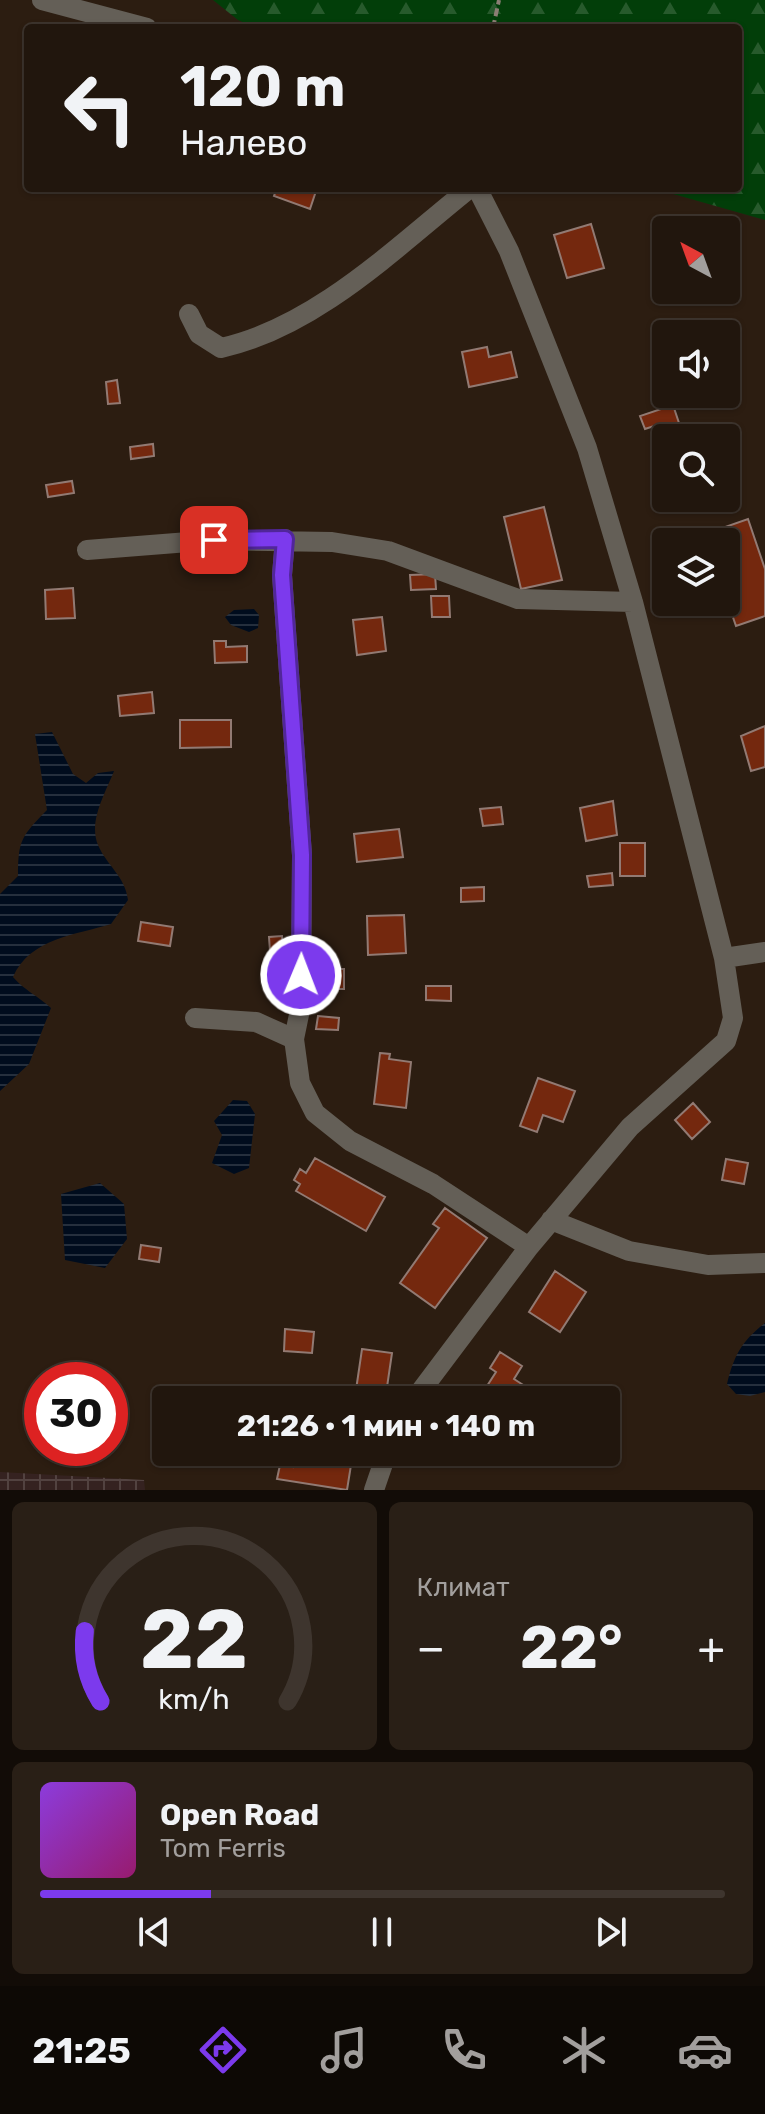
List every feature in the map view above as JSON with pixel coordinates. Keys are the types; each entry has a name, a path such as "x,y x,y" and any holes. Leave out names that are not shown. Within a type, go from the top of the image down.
{"street":[{"path":"42,0 132,24"},
{"path":"189,314 199,334 221,348 243,343 293,321 368,269 465,192"},
{"path":"425,1386 551,1220 630,1127 726,1041 733,1018 724,958 633,602 587,448 509,251 479,192"},
{"path":"87,550 214,540 285,539 388,551 518,599 633,602"},
{"path":"285,539 282,575 302,855 301,1005 294,1039 300,1083 315,1113 350,1141 433,1184 529,1247"},
{"path":"724,958 765,952"},
{"path":"195,1018 256,1022 294,1039"},
{"path":"551,1220 629,1251 708,1265 765,1263"},
{"path":"374,1490 382,1466"}],"path":[{"path":"494,24 499,0"}],"shaded area":[{"path":"0,1472 144,1480 145,1490 0,1490"}],"green space":[{"path":"213,0 765,0 765,220 666,192 742,192 742,24 247,24"}],"water":[{"path":"254,609 259,615 258,628 249,632 231,625 225,617 234,610"},
{"path":"52,732 73,774 86,783 98,773 114,771 99,807 95,836 120,878 128,900 111,924 55,940 42,946 21,964 13,977 51,1008 29,1064 0,1091 0,894 18,876 23,839 47,810 35,734"},
{"path":"233,1100 247,1101 255,1114 249,1168 234,1174 212,1163 222,1135 214,1121"},
{"path":"100,1183 124,1204 127,1239 105,1268 65,1260 61,1194"},
{"path":"765,1323 765,1392 750,1396 736,1394 727,1384 733,1365 740,1349"}],"building":[{"path":"276,192 316,192 310,209 274,196"},
{"path":"591,224 604,268 567,278 554,235"},
{"path":"487,347 489,357 511,352 517,377 469,387 462,352"},
{"path":"117,380 120,403 108,404 106,382"},
{"path":"674,408 679,424 652,424 645,429 640,416"},
{"path":"153,444 154,456 131,459 130,447"},
{"path":"72,481 74,493 48,497 46,485"},
{"path":"544,507 562,580 521,589 504,517"},
{"path":"748,519 765,569 765,616 736,626 733,616 740,616 740,528 722,528"},
{"path":"435,574 436,589 411,590 410,575"},
{"path":"73,588 75,618 46,619 45,590"},
{"path":"431,596 449,596 450,617 432,617"},
{"path":"382,617 386,651 357,655 353,620"},
{"path":"214,641 226,641 226,647 247,646 247,662 215,663"},
{"path":"152,692 154,713 120,716 118,696"},
{"path":"180,720 231,720 231,747 180,748"},
{"path":"765,726 765,767 751,771 741,736"},
{"path":"613,801 617,835 586,841 580,808"},
{"path":"501,807 503,824 483,826 480,809"},
{"path":"399,829 403,857 357,862 354,834"},
{"path":"620,843 645,843 645,876 620,876"},
{"path":"612,873 613,885 589,887 587,876"},
{"path":"484,887 484,901 461,902 461,888"},
{"path":"404,915 406,953 368,955 367,916"},
{"path":"141,922 173,927 170,946 138,941"},
{"path":"282,936 284,965 271,965 269,937"},
{"path":"319,969 344,969 344,989 319,989"},
{"path":"426,986 451,986 451,1001 426,1000"},
{"path":"318,1016 339,1018 338,1030 316,1029"},
{"path":"380,1053 390,1054 389,1059 411,1062 406,1108 374,1104"},
{"path":"538,1078 575,1091 563,1122 543,1115 537,1132 520,1126"},
{"path":"693,1103 710,1122 692,1139 675,1120"},
{"path":"315,1158 385,1197 366,1231 296,1191 300,1184 294,1180 300,1169 306,1173"},
{"path":"726,1159 748,1163 744,1184 722,1180"},
{"path":"445,1208 487,1238 435,1308 400,1283 439,1228 433,1224"},
{"path":"141,1245 161,1248 159,1262 139,1259"},
{"path":"555,1271 586,1292 560,1332 529,1312"},
{"path":"285,1329 314,1332 312,1353 284,1351"},
{"path":"362,1349 392,1353 387,1386 357,1386"},
{"path":"500,1352 522,1366 514,1379 525,1386 487,1386 496,1372 490,1368"},
{"path":"280,1466 351,1466 347,1490 277,1479"}],"route":[{"path":"214,540 285,539 282,575 302,855 301,975"}]}
